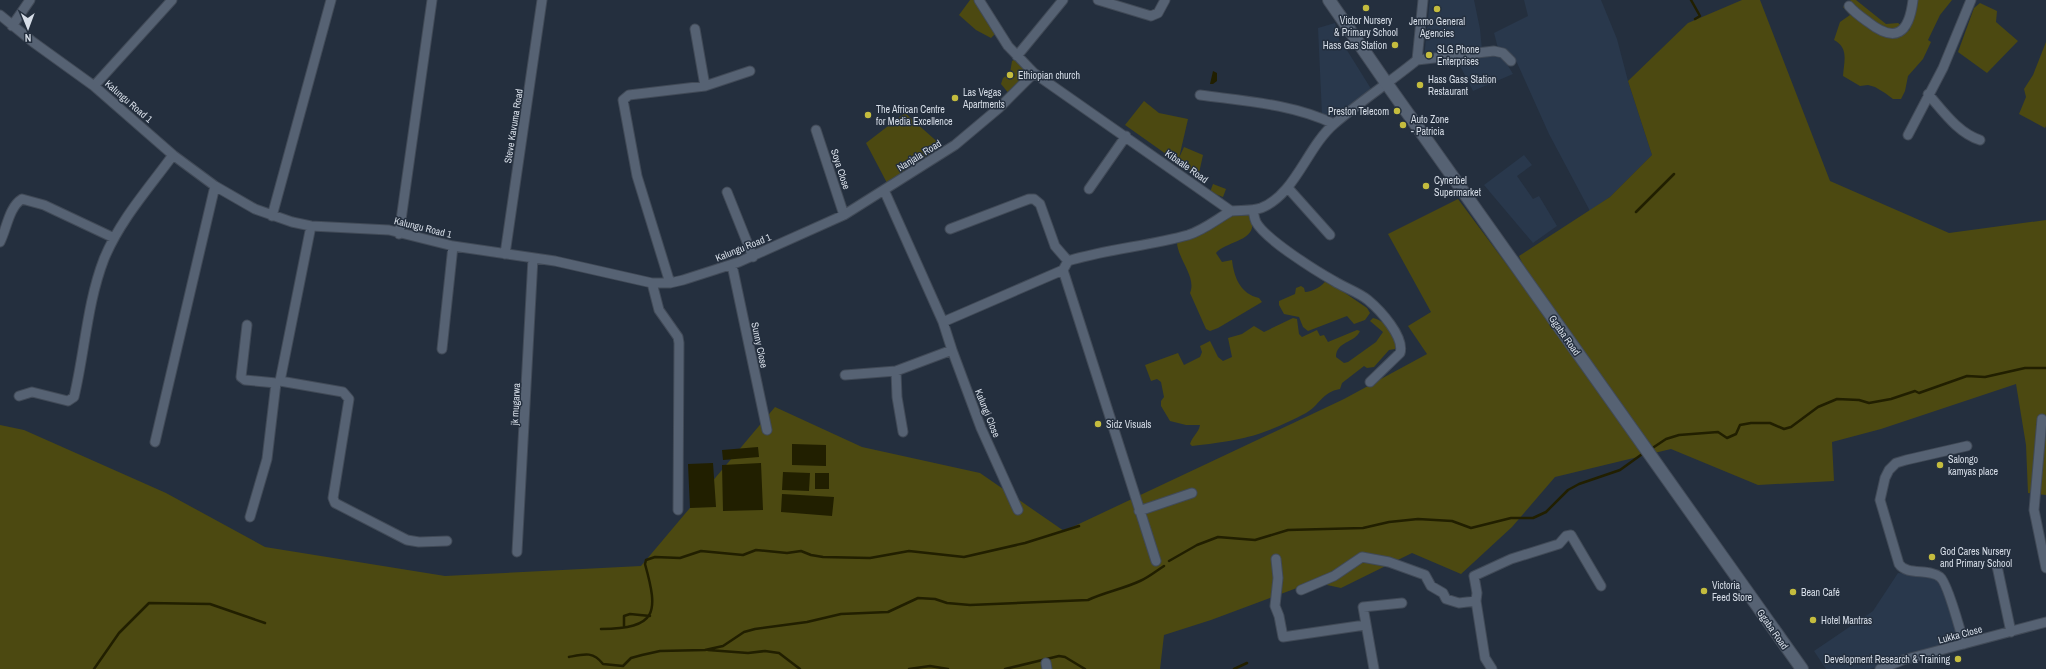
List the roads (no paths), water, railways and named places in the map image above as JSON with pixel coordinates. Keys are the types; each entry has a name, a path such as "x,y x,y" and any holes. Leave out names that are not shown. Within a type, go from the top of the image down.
{"main road":[{"name":"Ggaba Road","path":"1329,0 1802,669"}],"street":[{"path":"12,26 30,0"},
{"path":"94,86 172,0"},
{"path":"272,216 331,0"},
{"path":"399,234 432,0"},
{"name":"Steve Kavuma Road","path":"505,254 542,0"},
{"name":"Kibaale Road","path":"979,0 1000,35 1017,56 1034,73 1231,211"},
{"path":"1017,56 1063,0"},
{"path":"1098,0 1152,16 1158,13 1165,0"},
{"path":"1417,60 1424,0"},
{"path":"1849,6 1880,31 1894,34 1899,33 1907,25 1913,0"},
{"path":"1908,135 1928,94 1943,68 1971,0"},
{"name":"Kalungu Road 1","path":"0,15 12,26 94,86 173,155 215,186 255,209 272,216 312,226 389,230 399,234 453,246 533,258 652,283 670,283 732,265 753,257 844,215"},
{"path":"695,29 705,86"},
{"path":"943,322 1063,270 1068,262 1110,250 1188,235 1202,229 1231,211 1253,210 1269,204 1288,188 1317,142 1334,124 1417,60 1494,51 1503,53 1511,61"},
{"path":"670,283 637,176 623,100 629,95 705,86 750,71"},
{"name":"Nanjala Road","path":"844,215 975,130 1034,73"},
{"path":"1928,94 1956,126 1969,137 1980,140"},
{"path":"1200,95 1252,102 1292,110 1334,124"},
{"name":"Soya Close","path":"816,130 844,215"},
{"path":"1089,190 1126,136"},
{"path":"18,396 32,392 68,402 74,397 88,316 104,260 114,238 132,210 173,155"},
{"path":"155,442 215,186"},
{"path":"1288,188 1330,235"},
{"name":"Kalungi Close","path":"884,190 943,322 981,428 1018,510"},
{"path":"727,192 753,257"},
{"path":"0,242 13,208 16,203 22,199 44,205 114,238"},
{"path":"950,229 1029,199 1034,199 1040,204 1055,246 1068,262"},
{"path":"1253,210 1256,223 1267,234 1332,281 1368,300 1394,329 1402,349 1400,353 1370,382"},
{"path":"250,517 267,459 278,382 312,226"},
{"path":"442,349 453,246"},
{"name":"jk mugarwa","path":"518,552 533,258"},
{"name":"Sunny Close","path":"732,265 767,430"},
{"path":"1063,270 1087,340 1139,511 1156,561"},
{"path":"652,283 659,310 678,337 679,343 678,510"},
{"path":"247,325 241,377 245,380 278,382 343,392 349,399 333,498 334,503 407,540 419,542 447,541"},
{"path":"845,375 896,371 952,350"},
{"path":"896,371 897,397 903,432"},
{"path":"2042,419 2034,510 2046,568"},
{"path":"1964,644 1960,625 1943,580 1937,575 1901,566 1880,500 1885,478 1896,463 1967,446"},
{"path":"1139,511 1192,493"},
{"path":"1492,669 1485,658 1476,601 1477,593 1474,576 1511,559 1559,544 1566,536 1571,535 1601,586"},
{"path":"1301,590 1334,576 1362,557 1389,562 1425,575 1431,586 1443,593 1446,599 1451,601 1459,604 1476,601"},
{"path":"1276,559 1278,578 1275,606 1279,616 1283,637 1365,625"},
{"path":"1997,566 2011,632"},
{"path":"1374,669 1363,607 1402,603"},
{"name":"Lukka Close","path":"1880,669 1903,660 2046,622"},
{"path":"1903,660 1908,669"}],"waterway":[{"path":"1691,0 1700,16 1695,19"},
{"path":"1636,212 1674,174"},
{"path":"1651,449 1666,439 1679,435 1718,432 1727,438 1736,434 1740,425 1751,423 1770,423 1784,429 1791,427 1818,407 1837,399 1859,400 1869,403 1891,399 1915,391 1919,393 1967,376 1985,377 2025,368 2046,368"},
{"path":"1169,561 1197,545 1218,537 1255,540 1288,530 1363,528 1389,522 1418,519 1452,521 1471,528 1511,518 1533,518 1546,512 1568,490 1579,484 1620,470 1645,452"},
{"path":"601,629 620,628 633,625 643,621 649,615 652,606 652,595 645,564 646,560 655,557 680,558 701,551 743,555 756,550 787,553 801,551 811,555 823,557 870,558 909,551 964,557 1025,543 1079,526"},
{"path":"569,657 588,654 596,657 603,664 623,666 631,658 660,651 705,650 723,646 744,632 755,629 807,622 841,614 888,612 918,598 935,599 947,603 970,605 1088,600 1140,581 1164,566"},
{"path":"94,669 119,633 149,603 210,604 265,623"},
{"path":"624,627 624,616 630,614 650,616"},
{"path":"708,650 748,653 765,651 779,653 800,669"},
{"path":"1005,669 1059,656 1065,657 1085,669"},
{"path":"1234,669 1247,663"},
{"path":"909,669 930,666 948,669"}],"place":[{"name":"Victor Nursery & Primary School","path":"1366,8"},
{"name":"Jenmo General Agencies","path":"1437,9"},
{"name":"Hass Gas Station","path":"1395,45"},
{"name":"SLG Phone Enterprises","path":"1429,55"},
{"name":"Ethiopian church","path":"1010,75"},
{"name":"Hass Gass Station Restaurant","path":"1420,85"},
{"name":"Las Vegas Apartments","path":"955,98"},
{"name":"Preston Telecom","path":"1397,111"},
{"name":"The African Centre for Media Excellence","path":"868,115"},
{"name":"Auto Zone - Patricia","path":"1403,125"},
{"name":"Cynerbel Supermarket","path":"1426,186"},
{"name":"Sidz Visuals","path":"1098,424"},
{"name":"Salongo kamyas place","path":"1940,465"},
{"name":"God Cares Nursery and Primary School","path":"1932,557"},
{"name":"Victoria Feed Store","path":"1704,591"},
{"name":"Bean Café","path":"1793,592"},
{"name":"Hotel Mantras","path":"1813,620"},
{"name":"Development Research & Training","path":"1958,659"}]}
